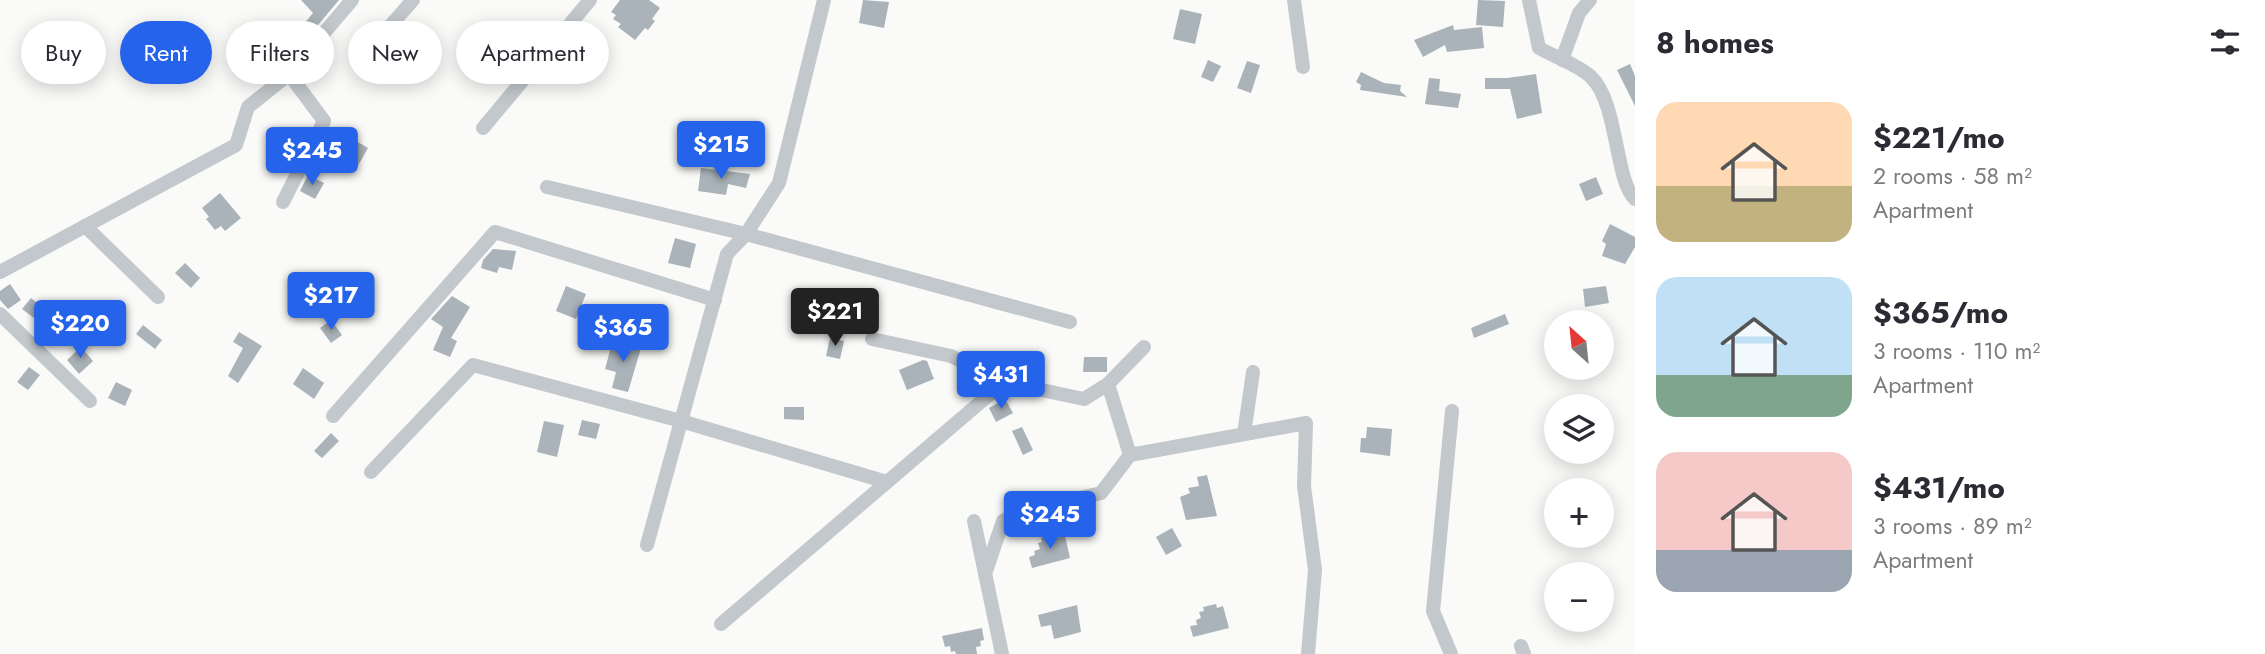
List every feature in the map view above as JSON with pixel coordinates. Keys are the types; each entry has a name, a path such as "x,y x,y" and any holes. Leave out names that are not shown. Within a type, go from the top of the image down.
{"street":[{"path":"334,21 352,0"},
{"path":"395,21 413,0"},
{"path":"483,128 590,0"},
{"path":"646,545 727,254 746,234 779,183 824,0"},
{"path":"1294,0 1303,67"},
{"path":"1529,0 1539,48 1592,77 1609,110 1627,185 1635,199"},
{"path":"1562,60 1579,13 1590,0"},
{"path":"0,272 236,145 248,107 277,84"},
{"path":"283,201 324,121 296,84"},
{"path":"547,187 746,234 1070,323"},
{"path":"85,226 159,297"},
{"path":"333,416 495,232 715,300"},
{"path":"0,314 90,401"},
{"path":"872,339 951,356 1004,382 1084,400 1108,384 1143,347"},
{"path":"371,472 473,365 681,421 887,482"},
{"path":"1244,434 1253,372"},
{"path":"721,624 1004,382"},
{"path":"1108,384 1130,455"},
{"path":"1451,654 1433,611 1452,411"},
{"path":"985,574 1003,522 1018,513 1101,494 1130,455 1306,423 1304,486 1315,570 1307,654"},
{"path":"974,521 1003,654"}],"building":[{"path":"301,0 339,0 321,21 306,21 313,13"},
{"path":"620,0 649,0 660,8 648,30 645,28 635,40 618,27 621,24 613,19 616,15 611,12"},
{"path":"863,0 889,2 884,28 859,23"},
{"path":"1478,0 1505,1 1503,27 1476,25"},
{"path":"1180,9 1202,14 1195,44 1173,39"},
{"path":"1453,25 1454,30 1482,27 1484,48 1447,52 1445,45 1423,57 1414,40"},
{"path":"1208,60 1221,66 1213,82 1201,77"},
{"path":"1247,61 1260,65 1251,93 1237,88"},
{"path":"1630,64 1635,76 1635,106 1617,70"},
{"path":"1361,72 1384,83 1401,85 1400,91 1407,97 1360,90 1361,85 1356,82"},
{"path":"1536,74 1542,113 1517,119 1510,89 1485,89 1485,78"},
{"path":"1429,78 1440,79 1439,91 1461,94 1458,108 1425,104"},
{"path":"341,132 368,148 356,169 329,153"},
{"path":"701,168 750,174 746,188 728,184 726,195 698,191"},
{"path":"308,175 324,183 315,199 300,191"},
{"path":"1596,177 1603,194 1586,201 1579,184"},
{"path":"220,193 241,218 225,231 221,226 215,230 206,219 209,217 202,208"},
{"path":"1610,224 1635,237 1635,247 1625,264 1602,256 1606,244 1602,241"},
{"path":"675,238 696,244 690,268 668,263"},
{"path":"493,249 516,251 512,270 499,267 497,273 481,268 483,260"},
{"path":"185,263 200,278 191,288 175,273"},
{"path":"10,284 21,300 8,309 0,300 0,291"},
{"path":"566,286 586,294 576,319 556,311"},
{"path":"1606,286 1609,303 1585,307 1583,289"},
{"path":"452,296 470,307 451,338 457,341 450,357 433,350 443,327 431,319"},
{"path":"31,298 50,313 42,324 22,309"},
{"path":"1505,314 1509,324 1474,338 1471,328"},
{"path":"331,320 342,335 331,343 320,328"},
{"path":"143,325 162,340 155,349 136,334"},
{"path":"239,332 262,346 238,383 228,376 243,348 233,342"},
{"path":"830,338 844,341 840,359 826,356"},
{"path":"613,340 641,348 628,392 612,388 616,372 605,369"},
{"path":"81,347 93,361 79,374 67,360"},
{"path":"1084,357 1107,357 1107,372 1083,372"},
{"path":"923,360 927,361 934,379 907,390 899,370"},
{"path":"29,367 40,375 28,390 17,382"},
{"path":"303,368 324,383 314,399 293,384"},
{"path":"116,382 132,390 125,406 108,398"},
{"path":"1005,399 1013,413 996,422 989,408"},
{"path":"784,407 804,407 804,420 784,419"},
{"path":"582,420 600,424 596,439 578,435"},
{"path":"544,421 564,425 557,457 537,452"},
{"path":"1022,427 1033,450 1023,455 1012,431"},
{"path":"1367,427 1392,429 1390,456 1360,452 1361,438 1366,438"},
{"path":"331,433 339,441 322,458 314,451"},
{"path":"1207,475 1217,516 1186,520 1180,497 1190,493 1188,488 1199,486 1197,477"},
{"path":"1172,528 1182,546 1166,555 1156,537"},
{"path":"1056,534 1057,538 1065,536 1070,558 1032,568 1029,557 1040,549 1038,543 1042,542 1041,538"},
{"path":"1216,604 1217,608 1223,606 1229,628 1193,637 1190,626 1197,625 1196,620 1201,618 1199,612 1204,611 1203,607"},
{"path":"1077,605 1081,632 1054,639 1051,625 1041,627 1038,615"},
{"path":"982,628 984,640 980,641 981,646 976,647 977,654 956,654 955,651 951,652 950,646 945,647 942,636"}]}
